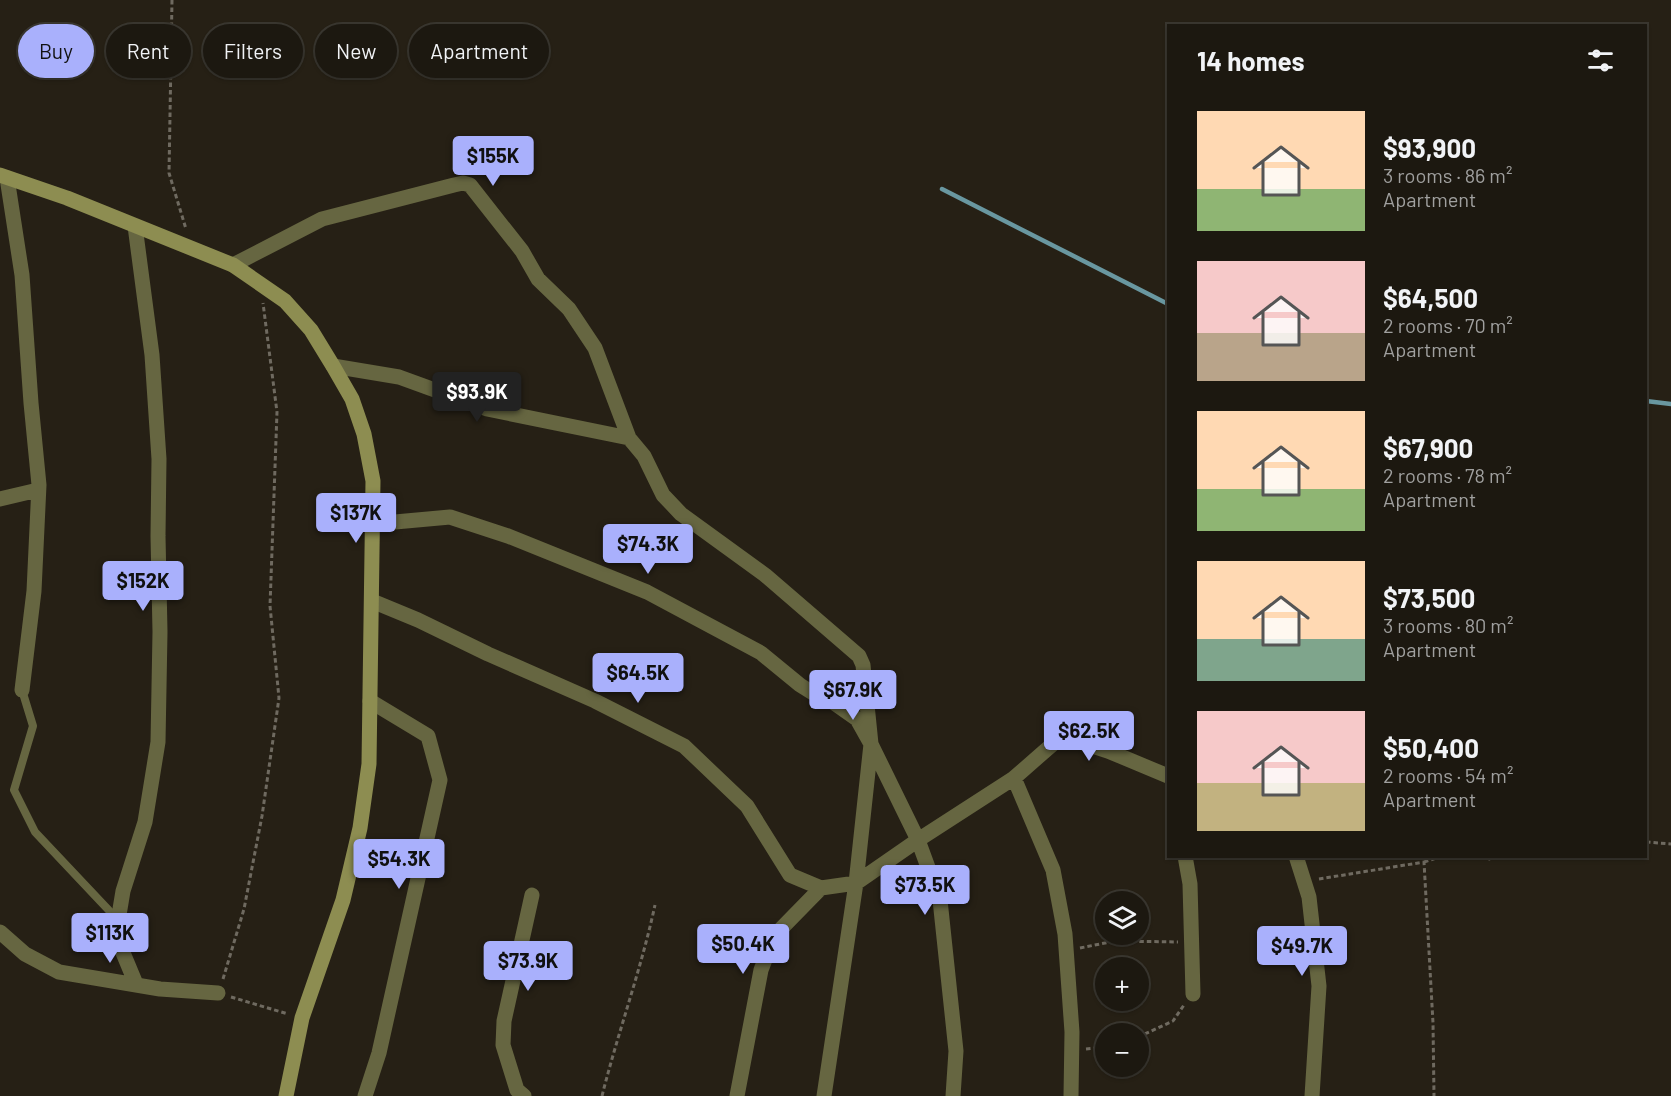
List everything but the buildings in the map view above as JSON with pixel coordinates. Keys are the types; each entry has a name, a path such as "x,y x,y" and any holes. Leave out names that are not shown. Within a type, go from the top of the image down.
{"main road":[{"path":"3,176 67,198 233,265 285,301 311,330 333,366 352,399 364,435 373,481 369,764 360,828 343,900 302,1018 286,1096"}],"street":[{"path":"3,176 22,275 38,490 34,591 22,690"},
{"path":"233,265 322,219 454,185 464,183 471,185 522,251 538,279 569,309 595,348 629,438 644,456 663,495 681,514 765,575 859,656 863,665 869,704 872,744 856,884 824,1096"},
{"path":"135,226 152,355 159,459 158,742 145,822 123,891 119,922 121,948 136,984"},
{"path":"333,366 399,377 487,409 629,438"},
{"path":"0,499 38,490"},
{"path":"373,524 450,516 508,536 647,592 760,653 800,685 830,700 857,719 872,744 918,840 940,900 956,1050 953,1096"},
{"path":"372,601 595,700 684,746 747,806 790,874 821,888 856,884 918,840 1014,778 1062,736 1108,751 1167,776"},
{"path":"365,1096 379,1053 440,780 428,736 370,701"},
{"path":"1014,778 1053,870 1065,934 1072,1032 1071,1096"},
{"path":"1185,858 1190,884 1193,994"},
{"path":"1297,858 1309,897 1319,986 1312,1096"},
{"path":"737,1096 761,970 774,936 821,888"},
{"path":"524,1096 517,1090 503,1045 504,1021 532,896"},
{"path":"0,932 25,954 59,972 160,988 218,993"}],"lane":[{"path":"22,690 33,726 14,790 35,832 119,922"}],"path":[{"path":"172,0 169,173 192,248"},
{"path":"260,284 278,412 270,606 279,698 262,816 244,909 218,993 302,1018"},
{"path":"1647,842 1671,844"},
{"path":"1304,881 1437,858"},
{"path":"1424,862 1433,1023 1434,1096"},
{"path":"602,1096 613,1049 646,946 655,905"},
{"path":"1067,951 1115,941 1191,942"},
{"path":"1149,1032 1173,1021 1193,994"}],"waterway":[{"path":"942,189 1167,303"},
{"path":"1647,401 1671,404"}]}
